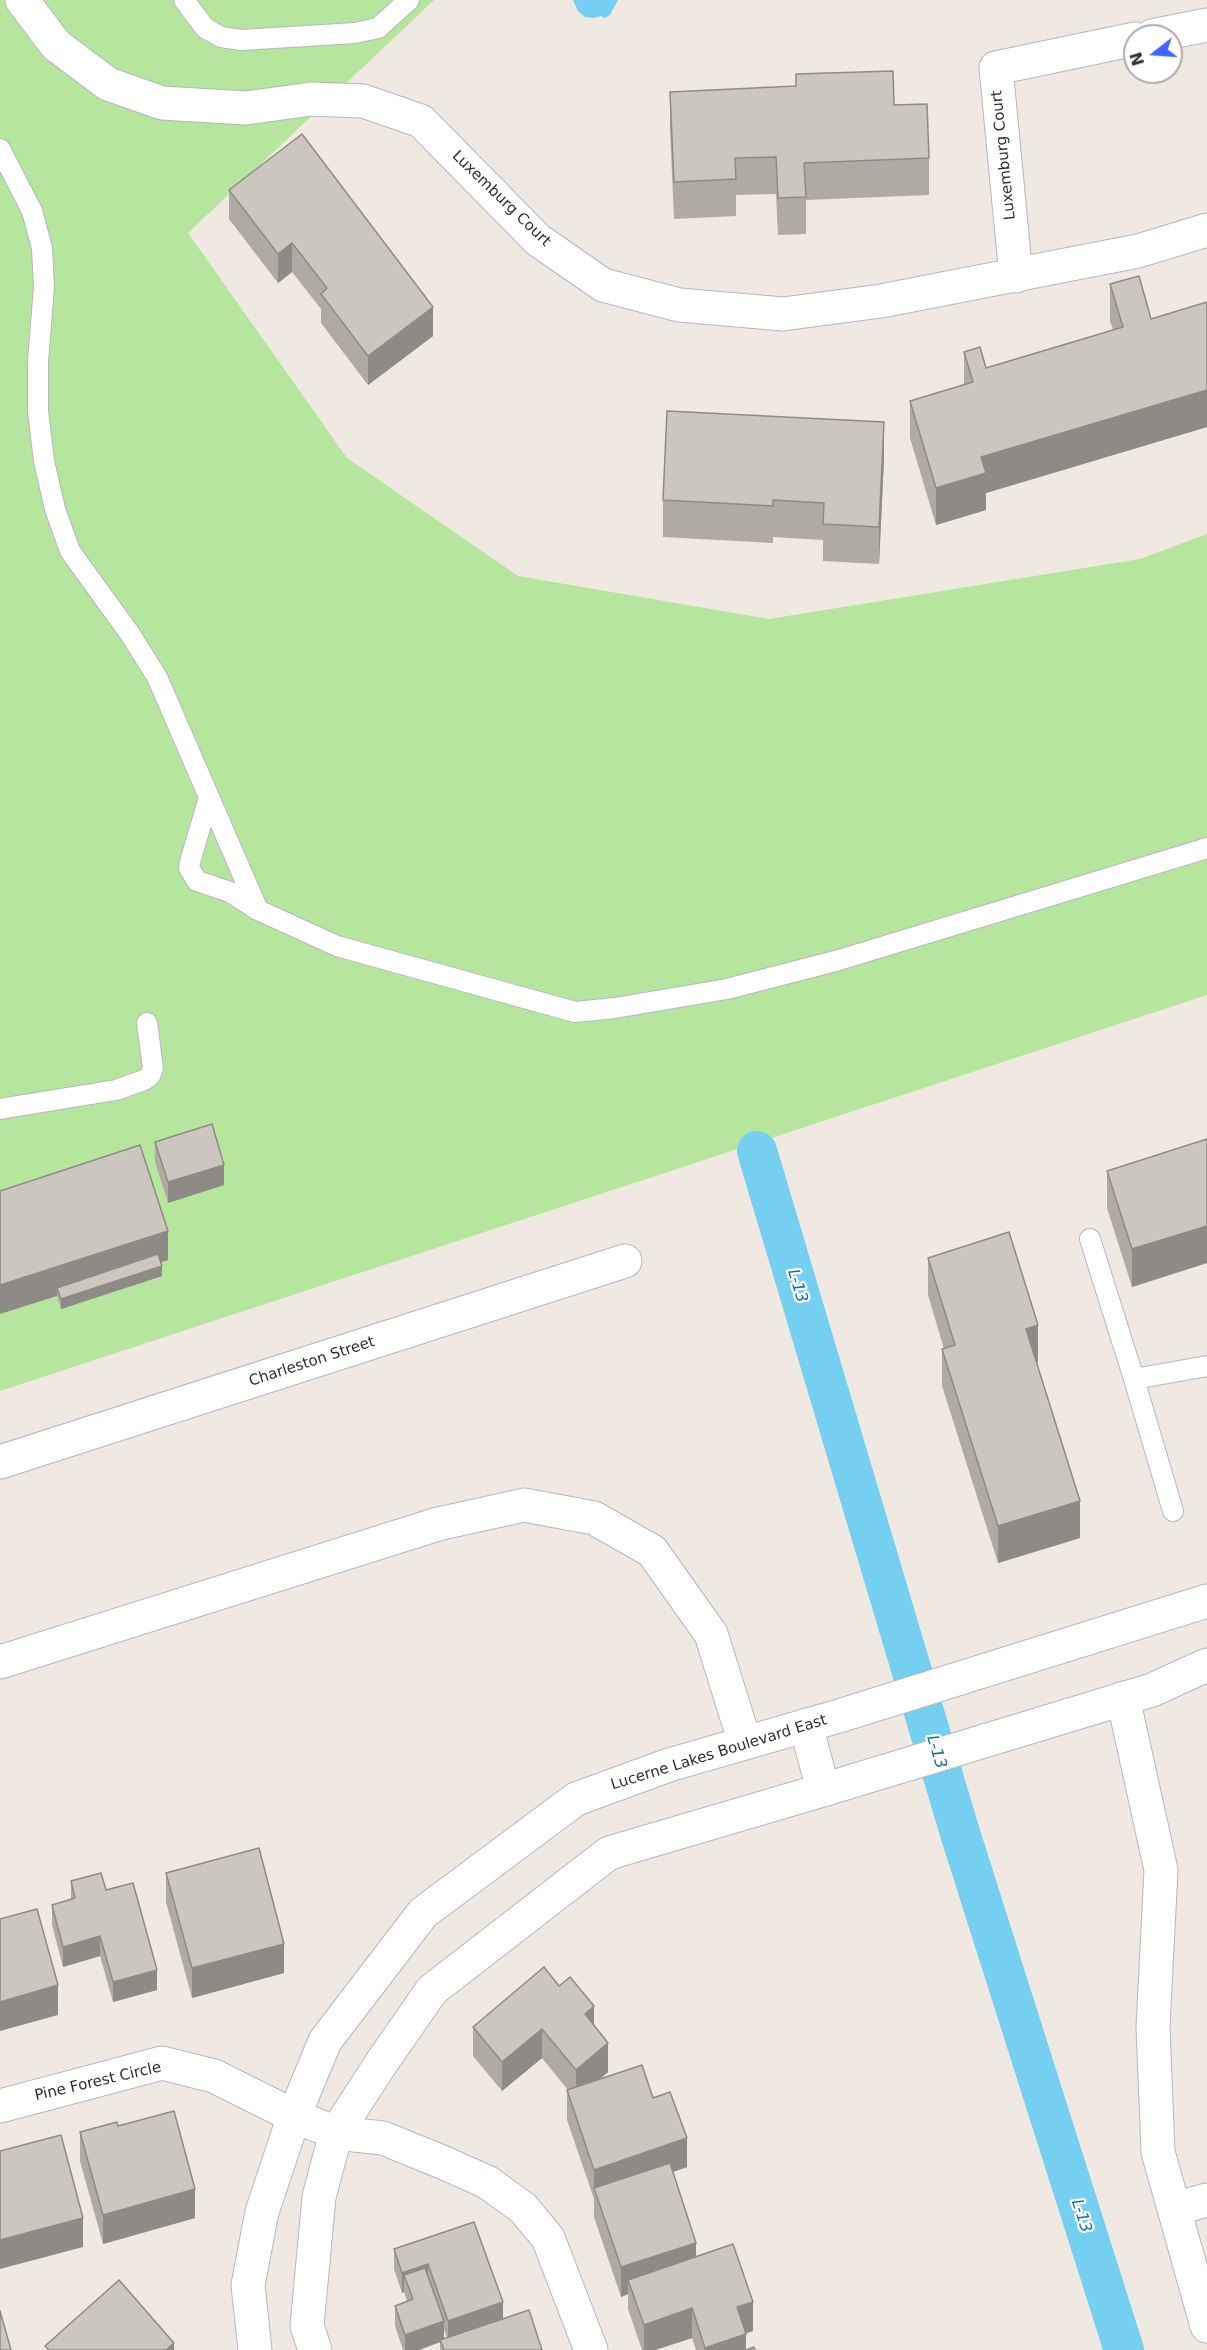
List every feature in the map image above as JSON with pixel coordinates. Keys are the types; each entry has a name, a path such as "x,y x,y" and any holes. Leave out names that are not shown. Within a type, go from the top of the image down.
{"street":[{"name":"Luxemburg Court","path":"22,0 56,45 99,78 108,84 162,103 246,108 311,99 363,101 421,121 538,240 603,285 680,305 783,314 881,301 1138,251 1207,230"},
{"path":"1183,29 1207,24"},
{"name":"Luxemburg Court","path":"1016,276 996,68 1123,42"},
{"name":"Charleston Street","path":"0,1462 625,1261"},
{"path":"0,1662 438,1524 524,1505 594,1518 652,1551 711,1634 746,1743"},
{"name":"Lucerne Lakes Boulevard East","path":"255,2350 248,2285 262,2212 294,2116 326,2041 423,1913 576,1799 669,1765 839,1716 1207,1601"},
{"path":"315,2350 307,2326 318,2208 336,2133 432,1990 609,1853 1152,1690 1207,1665"},
{"path":"1123,1698 1161,1870 1154,2027 1158,2151 1207,2326"},
{"path":"806,1725 823,1790"},
{"name":"Pine Forest Circle","path":"0,2106 162,2063 214,2076 294,2116 336,2133 383,2138 442,2162 487,2182 523,2208 548,2238 591,2350"},
{"path":"1174,2209 1207,2200"}],"lane":[{"path":"184,0 205,28 221,37 241,40 355,33 378,28 409,0"},
{"path":"0,149 32,211 42,248 44,287 38,361 38,411 44,461 55,509 70,550 130,634 157,677 258,910"},
{"path":"209,797 189,868 197,881 230,892 258,910 337,946 575,1012 615,1008 727,989 839,960 1207,848"},
{"path":"0,1109 116,1090 144,1080 150,1076 153,1068 147,1023"},
{"path":"1090,1239 1173,1511"},
{"path":"1134,1379 1207,1366"}],"green space":[{"path":"0,0 434,0 188,233 347,458 518,576 769,619 1140,559 1207,534 1207,995 0,1391"}],"water":[{"path":"573,0 618,0 610,15 605,18 601,16 594,18 585,17 578,11"}],"building":[{"path":"893,71 894,105 927,104 929,158 804,163 806,197 778,198 776,157 735,158 736,179 674,182 670,92 796,86 796,74"},
{"path":"302,134 433,307 368,356 321,294 327,288 292,243 278,254 229,190"},
{"path":"1139,276 1151,319 1207,302 1207,390 981,457 986,473 936,488 910,401 973,382 964,352 980,347 986,368 1123,327 1110,284"},
{"path":"667,411 884,422 879,527 823,524 824,503 773,500 773,506 663,500"},
{"path":"212,1124 224,1165 168,1182 155,1142"},
{"path":"1207,1139 1207,1226 1132,1249 1107,1171"},
{"path":"140,1145 168,1231 0,1285 0,1191"},
{"path":"1009,1232 1038,1325 1026,1329 1080,1501 998,1526 942,1349 955,1345 928,1258"},
{"path":"158,1254 162,1266 61,1299 57,1288"},
{"path":"259,1848 284,1944 192,1968 166,1873"},
{"path":"101,1873 106,1890 133,1883 157,1970 113,1982 100,1936 63,1947 52,1905 75,1898 71,1881"},
{"path":"37,1909 58,1985 0,2002 0,1919"},
{"path":"544,1967 559,1986 570,1977 594,2006 585,2014 608,2043 576,2070 542,2029 502,2062 473,2027"},
{"path":"642,2065 653,2098 670,2092 687,2138 594,2170 567,2090"},
{"path":"174,2111 195,2189 103,2215 80,2132 117,2122 118,2126"},
{"path":"61,2135 83,2218 0,2240 0,2151"},
{"path":"670,2163 696,2243 621,2267 594,2188"},
{"path":"474,2222 503,2302 448,2321 428,2264 402,2273 394,2249"},
{"path":"733,2244 753,2302 737,2307 746,2334 705,2348 692,2308 644,2325 628,2280"},
{"path":"425,2268 444,2321 405,2335 395,2306 413,2299 404,2275"},
{"path":"119,2280 174,2343 166,2350 49,2350 45,2346"},
{"path":"529,2310 542,2350 444,2350 440,2340"},
{"path":"0,2311 11,2350 0,2350"}],"waterway":[{"name":"L-13","path":"757,1151 960,1833 1124,2350"}]}
